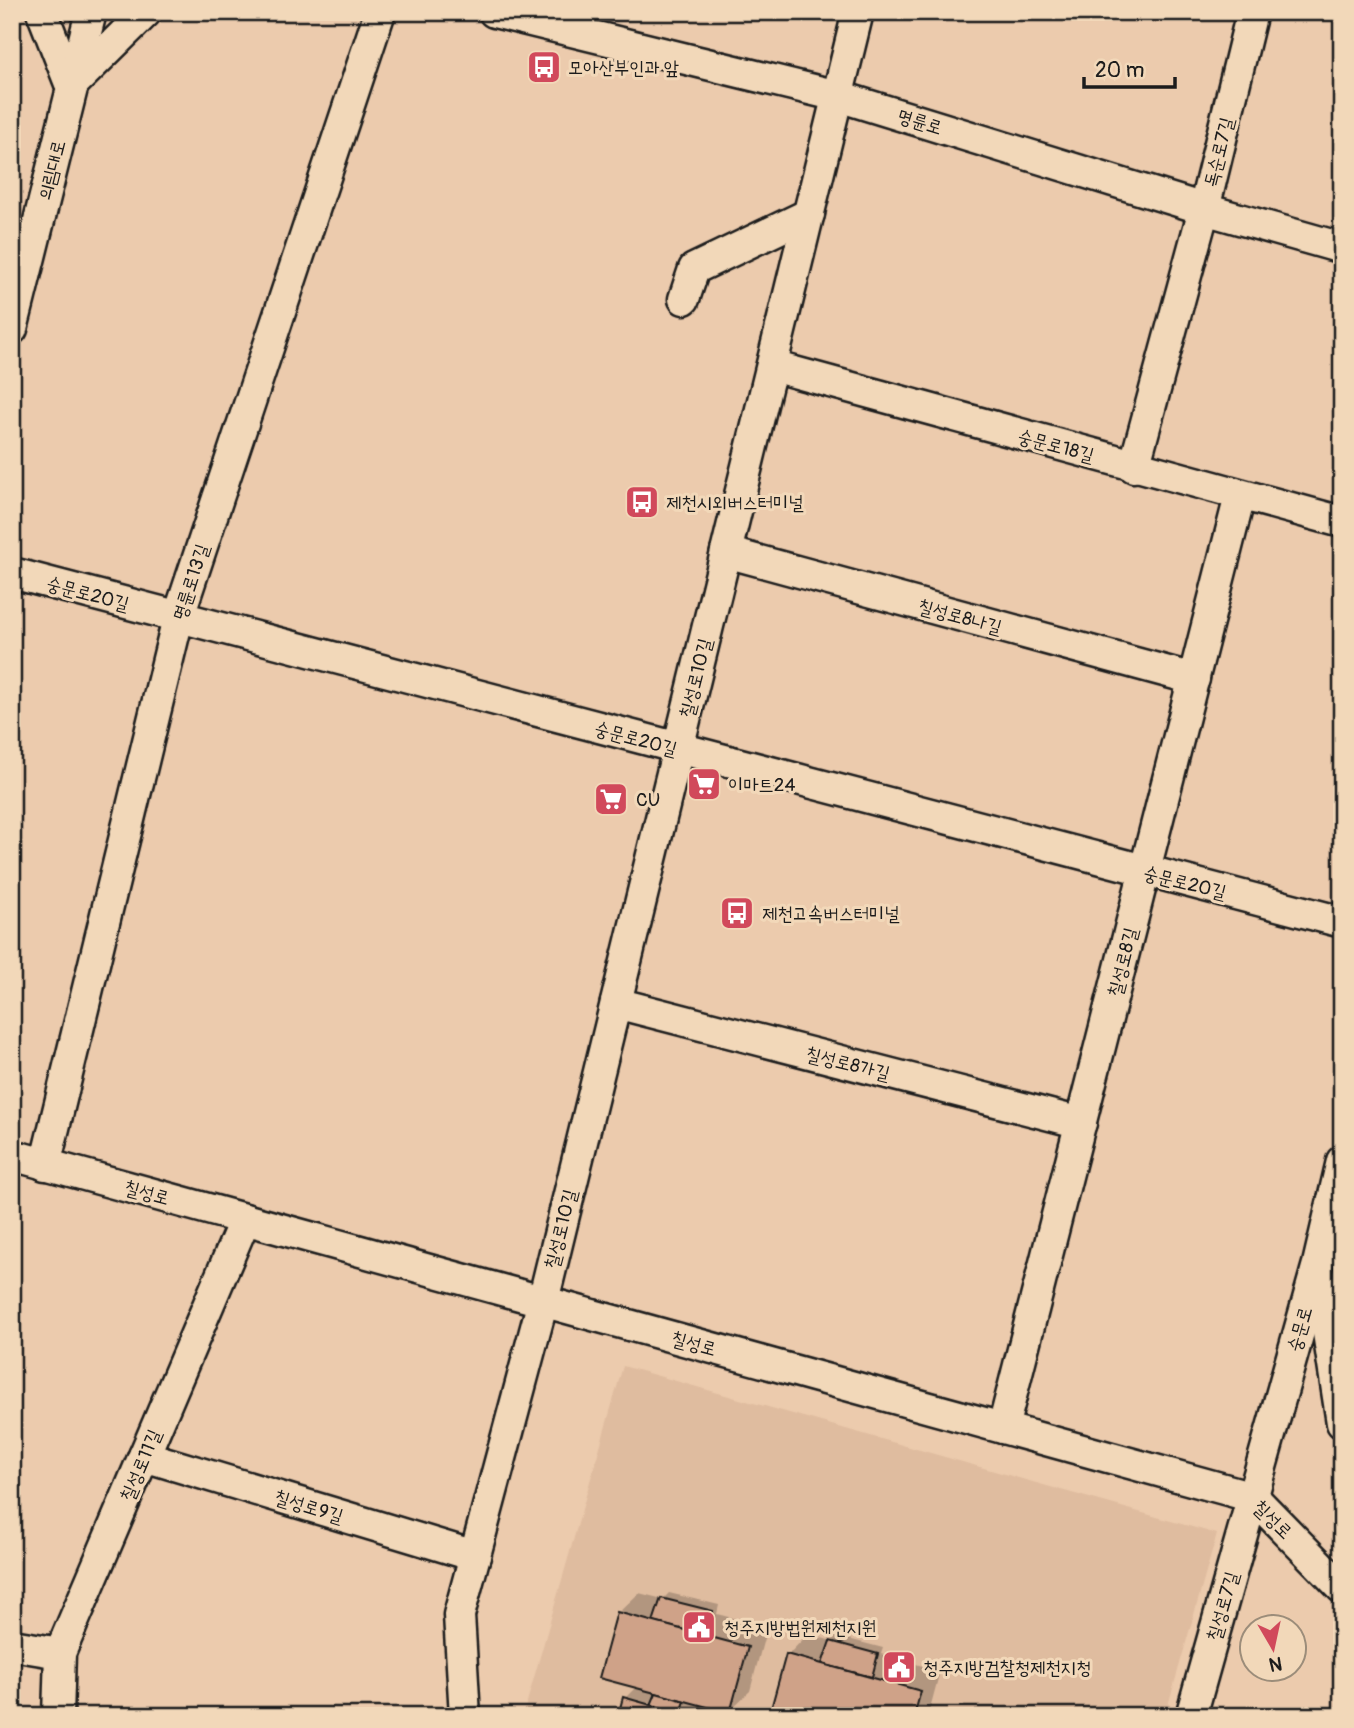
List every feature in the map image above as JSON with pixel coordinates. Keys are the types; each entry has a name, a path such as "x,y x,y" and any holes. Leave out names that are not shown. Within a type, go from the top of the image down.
{"street":[{"path":"42,12 71,86 146,12"},
{"name":"의림대로","path":"12,329 91,12"},
{"name":"명륜로13길","path":"45,1165 178,618 380,12"},
{"name":"명륜로","path":"494,12 838,96 1204,209 1342,248"},
{"name":"칠성로10길","path":"543,1301 858,12"},
{"name":"독순로7길","path":"1135,467 1204,209 1252,12"},
{"path":"684,299 694,269 809,214"},
{"name":"숭문로18길","path":"772,366 1342,522"},
{"name":"칠성로8길","path":"1003,1428 1240,496"},
{"name":"칠성로8나길","path":"726,552 1194,679"},
{"name":"숭문로20길","path":"12,573 1342,922"},
{"name":"칠성로8가길","path":"616,1003 1081,1123"},
{"name":"칠성로","path":"12,1155 1253,1497 1342,1588"},
{"name":"숭문로","path":"1253,1497 1318,1264 1342,1161"},
{"name":"칠성로11길","path":"58,1716 60,1653 245,1219"},
{"path":"1318,1264 1342,1423"},
{"path":"465,1716 459,1615 543,1301"},
{"name":"칠성로9길","path":"144,1456 475,1556"},
{"name":"칠성로7길","path":"1191,1716 1253,1497"},
{"path":"12,1645 60,1653"}],"shaded area":[{"path":"623,1366 1217,1534 1165,1716 523,1716"}],"building":[{"path":"661,1598 713,1611 708,1636 653,1622"},
{"path":"617,1612 748,1647 730,1713 599,1678"},
{"path":"830,1641 878,1654 872,1677 822,1664"},
{"path":"786,1654 921,1691 914,1716 769,1716"},
{"path":"656,1693 685,1701 681,1713 651,1705"},
{"path":"623,1697 651,1705 692,1716 618,1716"}],"place":[{"name":"모아산부인과 앞","path":"544,67"},
{"name":"제천시외버스터미널","path":"642,502"},
{"name":"이마트24","path":"704,784"},
{"name":"CU","path":"611,799"},
{"name":"제천고속버스터미널","path":"737,913"},
{"name":"청주지방법원제천지원","path":"699,1627"},
{"name":"청주지방검찰청제천지청","path":"899,1667"}]}
